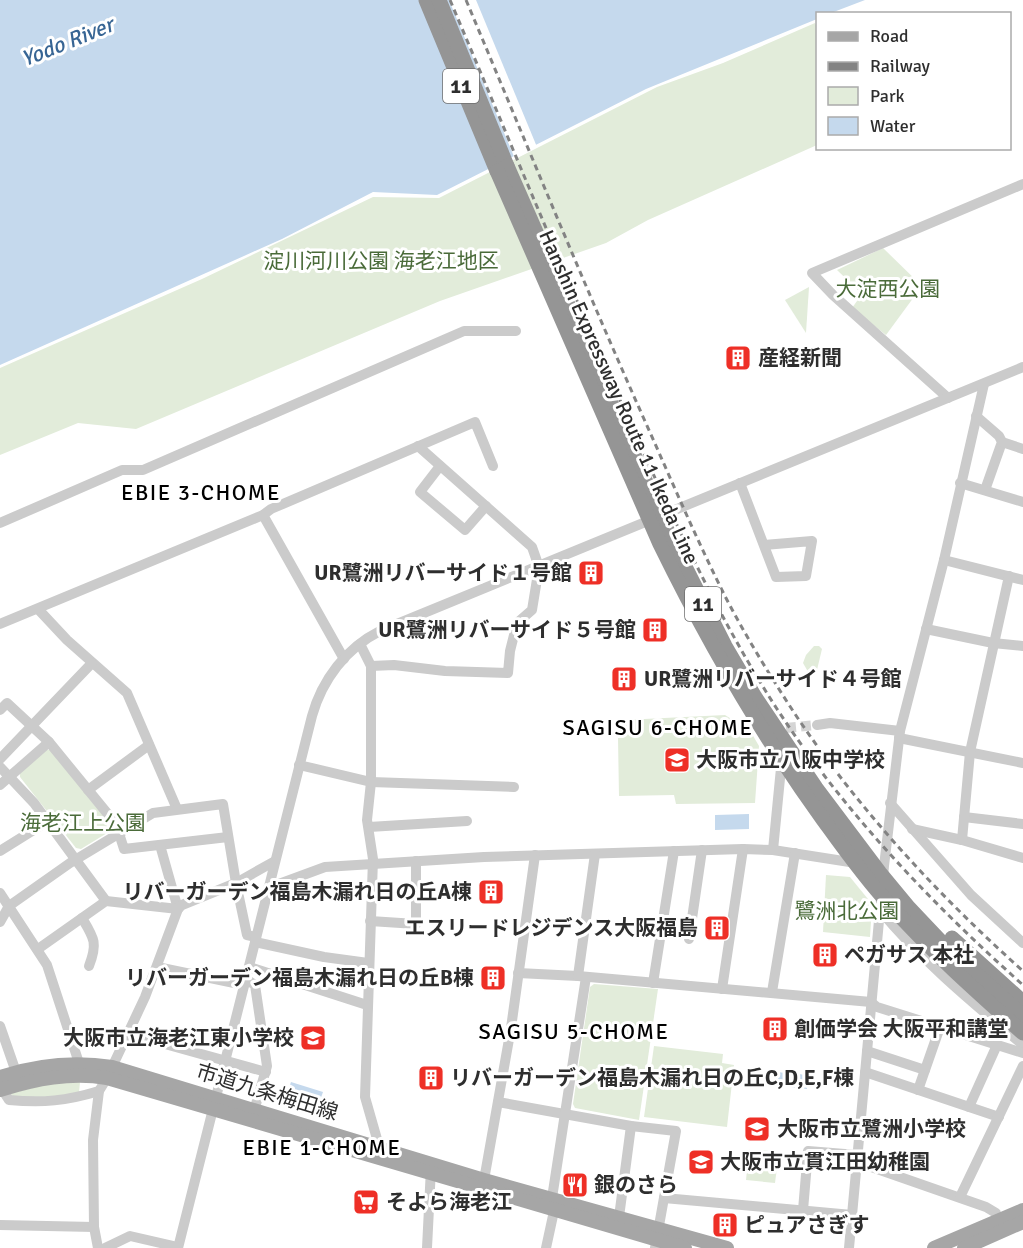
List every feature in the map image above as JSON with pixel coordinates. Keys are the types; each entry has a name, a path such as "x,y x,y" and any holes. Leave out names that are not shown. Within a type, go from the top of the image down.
{"highway":[{"name":"Hanshin Expressway Route 11 Ikeda Line","path":"426,0 497,171 635,489 687,600 738,692 805,795 863,874 934,952 1023,1032"},
{"name":"Hanshin Expressway Route 11 Ikeda Line","path":"439,0 517,188 646,483 725,646 755,697 816,789 879,873 909,909 944,945 1023,1016"},
{"name":"11","path":"852,836 952,938 1023,1002"}],"main road":[{"name":"市道九条梅田線","path":"1,1085 16,1072 48,1065 79,1063 553,1205 685,1248"},
{"name":"市道九条梅田線","path":"1,1085 55,1076 110,1072"},
{"name":"市道九条梅田線","path":"214,1103 376,1146 431,1169 484,1179 553,1205 619,1217 657,1239 727,1248"},
{"path":"934,1248 1023,1210"},
{"path":"963,1248 1023,1222"}],"street":[{"path":"948,398 833,295 812,273 1023,184"},
{"path":"0,523 122,470 142,470 464,331 516,331"},
{"path":"105,1248 130,1236 178,1248 316,702 333,670 344,659 360,644 380,631 1023,367"},
{"path":"849,1248 890,803 900,735 944,560 984,384"},
{"path":"976,416 1002,441 1023,449"},
{"path":"1,625 263,515 271,509 475,422 493,466"},
{"path":"985,490 1002,441"},
{"path":"371,666 394,665 508,673 510,651 517,623 532,610 539,567 532,547 418,446"},
{"path":"440,466 420,492 465,530 486,506"},
{"path":"740,483 776,577 806,576 812,541 764,545"},
{"path":"960,483 1023,502"},
{"path":"263,515 344,659"},
{"path":"944,560 1023,580"},
{"path":"962,840 970,752 1009,576"},
{"path":"38,609 67,640 127,693 177,809"},
{"path":"926,629 993,643 1023,646"},
{"path":"360,644 371,666 371,782 367,820 372,864 364,1097 377,1139 376,1146"},
{"path":"0,759 92,663"},
{"path":"0,710 8,703 49,742 116,824 124,849 228,837"},
{"path":"817,725 830,723 900,735 1023,763"},
{"path":"773,850 786,728"},
{"path":"0,785 49,742"},
{"path":"88,790 148,744"},
{"path":"299,765 371,782 514,787"},
{"path":"0,767 48,821 106,901"},
{"path":"890,803 971,895 1023,943"},
{"path":"0,922 9,906 70,863 77,861 153,813 223,804 247,934 256,939 324,957 368,963"},
{"path":"964,817 1023,824"},
{"path":"0,851 48,821"},
{"path":"369,827 467,821"},
{"path":"912,829 962,840 1023,858"},
{"path":"160,845 178,909"},
{"path":"722,989 743,849"},
{"path":"268,888 325,867 535,855 743,849 773,850 884,866"},
{"path":"689,939 702,850"},
{"path":"653,983 674,851"},
{"path":"772,992 795,853"},
{"path":"546,1248 565,1115 595,854"},
{"path":"484,1179 498,1102 535,855"},
{"path":"98,1248 94,1227 93,1140 99,1091 131,1028 178,909 182,905 236,883 275,861"},
{"path":"370,921 416,924 416,861"},
{"path":"0,893 47,965 79,1063"},
{"path":"38,949 106,901 178,909"},
{"path":"880,910 908,943 1023,1045"},
{"path":"82,918 93,936 95,950 89,966"},
{"path":"249,966 367,1005"},
{"path":"157,967 255,985 267,1066 256,1104"},
{"path":"518,974 772,992 871,1002 877,1006 1023,1053"},
{"path":"1007,1031 1023,1011"},
{"path":"0,1026 16,1072"},
{"path":"918,1090 940,1027"},
{"path":"131,1028 134,1033 147,1040 266,1072"},
{"path":"969,1107 997,1045"},
{"path":"867,1051 925,1070"},
{"path":"960,1197 1023,1066"},
{"path":"865,1072 999,1117"},
{"path":"1,1085 9,1100 61,1101 99,1091"},
{"path":"498,1102 631,1126 676,1131 657,1239"},
{"path":"619,1217 631,1126"},
{"path":"803,1210 808,1151 857,1159 960,1197 996,1213 997,1222"},
{"path":"426,1248 431,1169"},
{"path":"664,1198 852,1215"},
{"path":"0,1225 94,1227"}],"green space":[{"name":"淀川河川公園 海老江地区","path":"815,23 816,145 648,220 606,243 440,301 136,429 78,423 0,455 0,368 202,279 373,197 439,198 657,87 723,63"},
{"name":"大淀西公園","path":"883,248 922,286 886,335 852,308 862,294 837,270"},
{"path":"809,287 806,333 785,300"},
{"path":"814,646 822,649 816,674 811,677 803,663 806,655"},
{"path":"725,715 744,727 744,735 752,734 759,746 755,803 676,804 674,795 619,796 618,738 623,738 624,720"},
{"name":"海老江上公園","path":"45,750 51,750 112,825 112,830 81,849 76,848 20,777 20,772"},
{"name":"鷺洲北公園","path":"826,875 850,877 872,904 870,937 823,932"},
{"path":"594,984 658,989 639,1120 575,1108 573,1104 590,987"},
{"path":"654,1046 723,1054 722,1063 734,1065 727,1127 644,1117"},
{"path":"57,1082 80,1082 79,1093 54,1099 11,1096 12,1093"},
{"path":"749,1149 779,1152 775,1183 746,1180"}],"water":[{"name":"Yodo River","path":"0,0 865,0 834,12 816,12 816,19 646,89 437,195 373,192 282,239 0,365"},
{"path":"749,814 749,829 715,830 715,815"},
{"path":"776,1072 808,1075 807,1089 774,1086"},
{"path":"291,1082 323,1092 318,1106 286,1096"}],"pier":[{"path":"449,0 476,0 537,147 515,159"}],"tunnel":[{"path":"786,728 817,725"}],"railway":[{"path":"450,0 644,453 696,565 755,674 803,747 860,820 955,922 1023,985"},
{"path":"466,0 621,367 684,510 743,630 797,717 874,819 961,913 1023,971"}],"place":[{"name":"産経新聞","path":"738,358"},
{"name":"UR鷺洲リバーサイド１号館","path":"591,573"},
{"name":"UR鷺洲リバーサイド５号館","path":"655,630"},
{"name":"UR鷺洲リバーサイド４号館","path":"624,679"},
{"name":"大阪市立八阪中学校","path":"677,760"},
{"name":"リバーガーデン福島木漏れ日の丘A棟","path":"491,892"},
{"name":"エスリードレジデンス大阪福島","path":"717,928"},
{"name":"ペガサス 本社","path":"825,955"},
{"name":"リバーガーデン福島木漏れ日の丘B棟","path":"493,978"},
{"name":"創価学会 大阪平和講堂","path":"775,1029"},
{"name":"大阪市立海老江東小学校","path":"313,1038"},
{"name":"リバーガーデン福島木漏れ日の丘C,D,E,F棟","path":"431,1078"},
{"name":"大阪市立鷺洲小学校","path":"757,1129"},
{"name":"大阪市立貫江田幼稚園","path":"701,1162"},
{"name":"銀のさら","path":"575,1185"},
{"name":"そよら海老江","path":"366,1202"},
{"name":"ピュアさぎす","path":"725,1225"}],"district":[{"name":"EBIE 3-CHOME","path":"201,492"},
{"name":"SAGISU 6-CHOME","path":"658,727"},
{"name":"SAGISU 5-CHOME","path":"574,1031"},
{"name":"EBIE 1-CHOME","path":"322,1147"}]}
